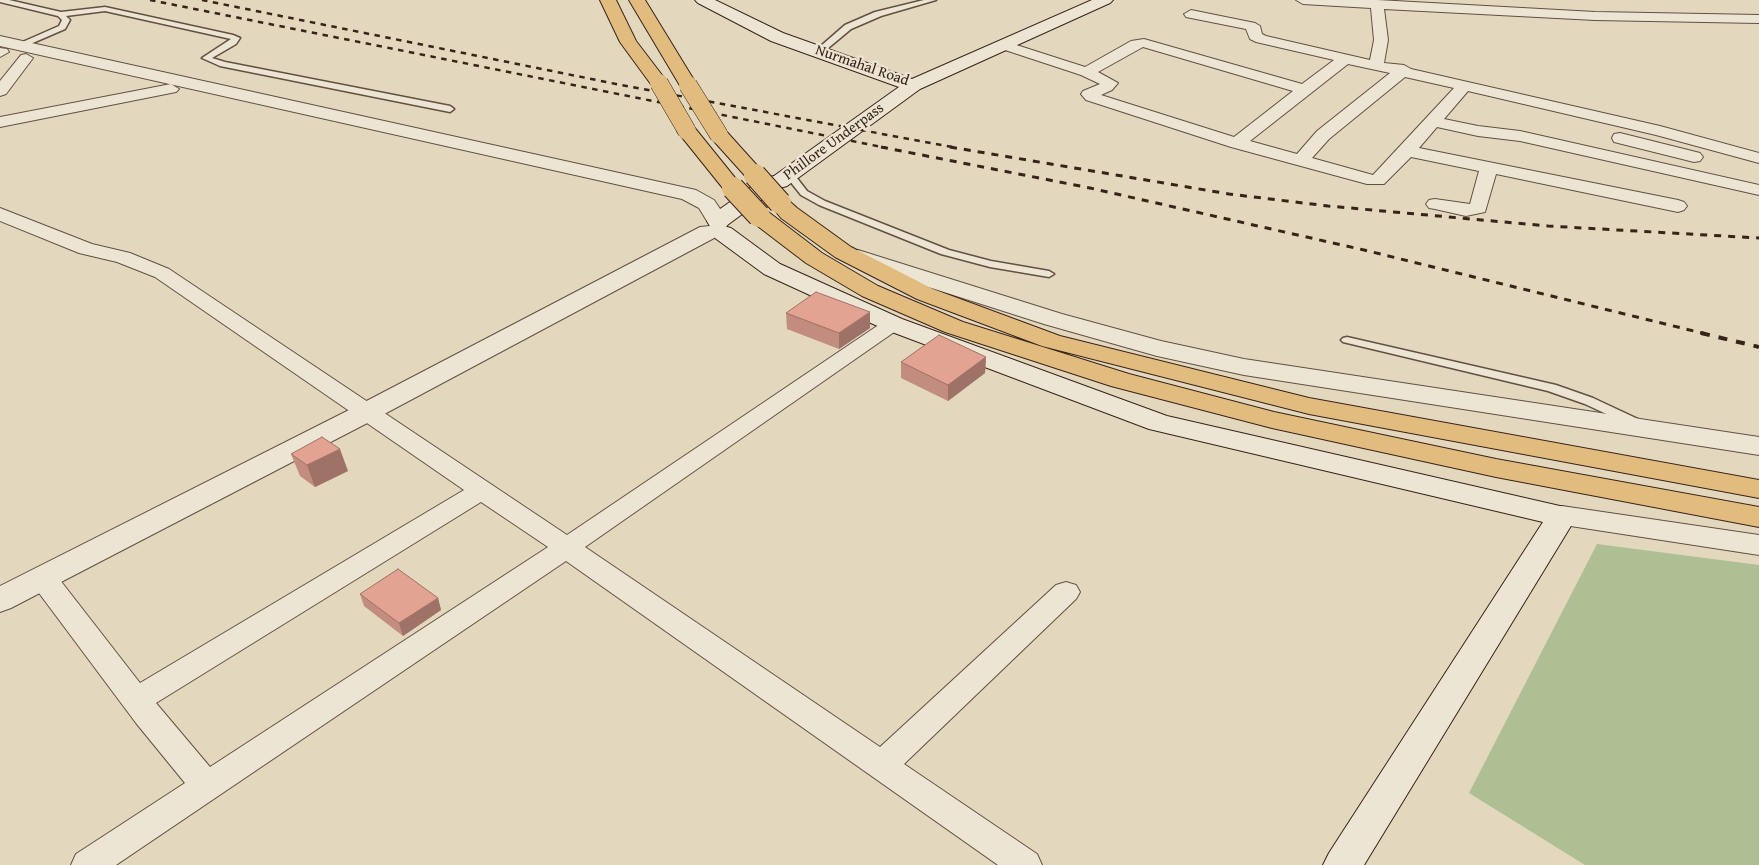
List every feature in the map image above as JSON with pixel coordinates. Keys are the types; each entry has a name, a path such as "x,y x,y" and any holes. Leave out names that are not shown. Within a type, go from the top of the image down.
{"highway":[{"path":"608,0 628,42 659,83 687,131 733,188 777,194"},
{"path":"637,0 719,135 755,175 777,194 796,219 842,252 925,294 1051,341 1309,406 1759,489"},
{"path":"777,194 814,258 870,291 954,327 1120,380 1291,424 1496,468 1759,517"}],"street":[{"name":"Nurmahal Road","path":"703,0 777,37 903,83 914,85 1104,0"},
{"path":"1303,0 1595,16 1759,19"},
{"path":"1376,64 1381,40 1377,4"},
{"path":"1188,7 1197,28"},
{"path":"1188,7 1250,26 1255,29 1254,36 1261,39 1404,70 1460,91 1759,174"},
{"path":"1086,72 1136,44 1144,43 1304,90"},
{"path":"1004,45 1086,72 1110,83 1107,87 1090,94 1090,96 1237,143 1376,180 1407,151 1460,91"},
{"path":"0,50 23,52 689,194 707,204 717,226"},
{"path":"23,52 171,89 663,199 717,226 772,269 893,324 1159,423 1562,516 1759,545"},
{"path":"0,91 23,52"},
{"path":"1237,143 1346,58"},
{"path":"1300,161 1323,135 1404,70"},
{"name":"Phillore Underpass","path":"777,194 855,126 914,85"},
{"path":"0,122 171,89"},
{"path":"1460,91 1759,158"},
{"path":"1433,121 1478,131 1520,136 1759,190"},
{"path":"1407,151 1678,206"},
{"path":"1435,204 1466,210 1478,208 1489,168"},
{"name":"Phillore Underpass","path":"0,600 365,413 717,226 781,186 777,194"},
{"path":"0,214 86,249 122,257 162,273 365,413 566,548 1025,865"},
{"path":"842,252 1053,319 1157,348 1244,367 1759,446"},
{"path":"88,865 566,548 893,324"},
{"path":"137,700 480,491"},
{"path":"1343,865 1562,516"},
{"path":"43,578 137,700 207,786"},
{"path":"881,766 1066,592"}],"lane":[{"path":"0,0 61,14 105,9 233,37 236,38 232,42 206,58 223,64 450,109"},
{"path":"818,52 848,26 878,14 932,0"},
{"path":"23,52 62,27 66,20 61,14"},
{"path":"777,194 804,193 822,203 946,252 990,264 1049,274"},
{"path":"1347,340 1552,388 1589,401 1647,428"}],"green space":[{"path":"1597,544 1759,565 1759,865 1585,865 1469,793"}],"building":[{"path":"816,292 870,312 839,333 786,313"},
{"path":"939,335 986,357 948,385 901,362"},
{"path":"322,437 340,449 307,465 291,454"},
{"path":"398,569 438,598 399,623 360,594"}],"railway":[{"path":"150,0 887,148"},
{"path":"202,0 616,84 957,148"},
{"path":"881,147 1090,188 1364,250 1706,334"},
{"path":"950,147 1229,194 1328,206 1548,226 1759,238"},
{"path":"1701,333 1759,347"}]}
